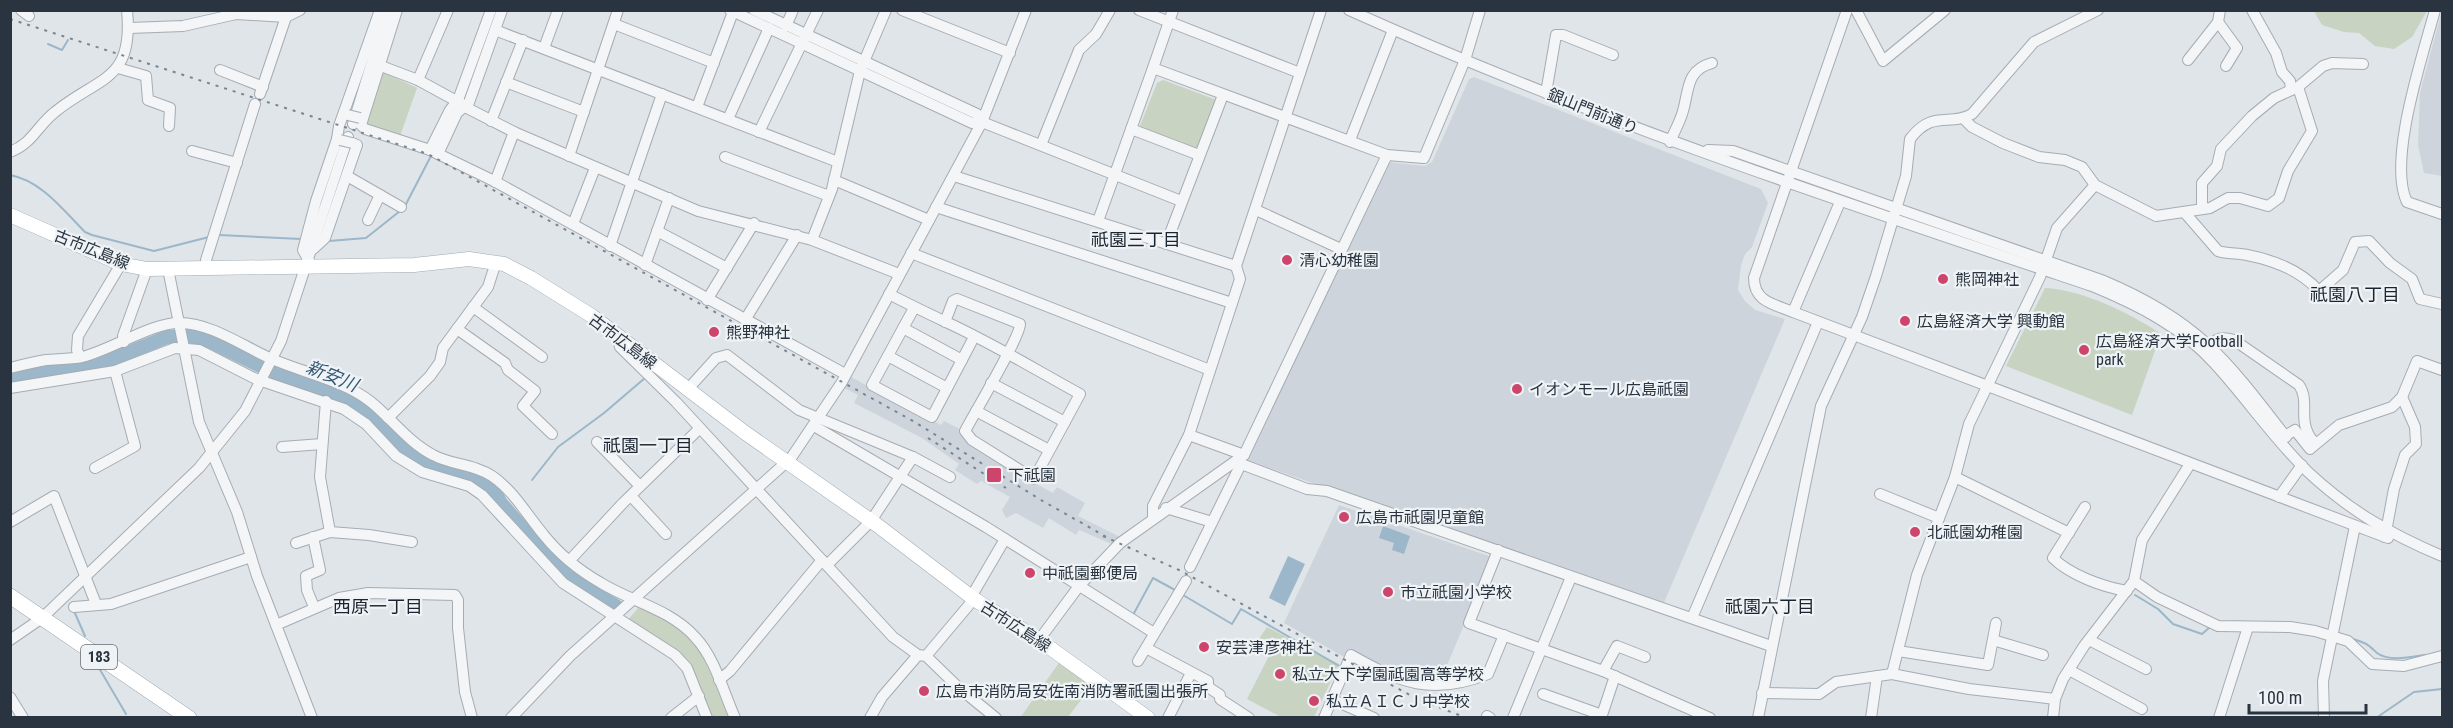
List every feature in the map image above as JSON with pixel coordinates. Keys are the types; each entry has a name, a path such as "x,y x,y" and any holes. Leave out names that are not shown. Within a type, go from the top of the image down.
{"highway":[{"name":"183","path":"10,596 189,717"}],"main road":[{"name":"古市広島線","path":"10,215 122,264 147,269 308,264 414,265 469,259 496,262 541,284 592,316 618,339 871,521 974,599 1040,640 1148,717"}],"street":[{"path":"10,152 27,144 54,112 116,72 123,56 129,28 127,10"},
{"path":"129,28 183,26 236,14 286,17 300,10"},
{"path":"353,118 388,10"},
{"path":"308,250 325,238 357,145 344,140 336,133 353,118 397,10"},
{"path":"418,80 448,10"},
{"path":"462,104 491,10"},
{"path":"434,152 450,110 462,104 502,10"},
{"path":"544,48 558,10"},
{"path":"569,156 618,10"},
{"path":"754,10 786,26 803,39"},
{"path":"786,26 793,10"},
{"path":"759,132 818,10"},
{"path":"812,240 830,196 862,66 886,10"},
{"path":"902,10 1010,53"},
{"path":"512,717 570,656 788,462 817,421 845,374 954,176 982,122 1026,10"},
{"path":"1041,145 1079,50 1100,29 1110,10"},
{"path":"1138,10 1300,74"},
{"path":"1098,221 1173,10"},
{"path":"1153,517 1154,506 1189,435 1239,279 1236,266 1321,10"},
{"name":"銀山門前通り","path":"1349,10 1465,60 1670,142 1789,177 1840,202 1894,214"},
{"path":"1153,68 1387,155 1424,158 1465,60 1480,10"},
{"path":"1847,10 1756,266 1754,289 1759,298 1988,388 2355,526 2386,532"},
{"path":"1856,10 1883,61 1945,10"},
{"path":"1758,717 1821,406 1853,336 1894,214 1906,176 1910,139 1930,121 1963,118 1972,114 2034,42 2098,10"},
{"path":"2188,60 2218,22 2220,10"},
{"path":"1963,118 1972,127 2003,143 2039,157 2066,160 2082,167 2095,185 2156,216 2202,209 2228,198 2240,198 2268,206 2279,198 2288,171 2312,131 2294,88 2282,72 2276,53 2252,10"},
{"path":"2434,10 2406,119 2401,183 2407,202 2442,214"},
{"path":"697,107 732,11 769,28 803,39 862,66 972,123 982,122 1114,172 1123,179 1181,201"},
{"path":"353,118 377,13"},
{"path":"206,267 206,260 237,163 286,17"},
{"path":"2218,22 2237,48 2226,66"},
{"path":"614,24 714,63"},
{"path":"728,119 769,28"},
{"path":"495,30 838,162"},
{"path":"1350,140 1393,30"},
{"path":"1546,93 1556,35 1563,35 1613,55"},
{"path":"491,121 523,40"},
{"path":"1670,142 1682,115 1689,81 1696,70 1712,63"},
{"path":"2202,209 2202,183 2217,166 2221,149 2252,116 2274,98 2294,88 2323,66 2332,63 2363,64"},
{"path":"381,66 418,80 514,132 698,211 797,235 899,274"},
{"path":"118,68 146,76 148,100 170,108 169,126"},
{"path":"220,70 260,95"},
{"path":"506,82 584,112"},
{"path":"610,246 662,94"},
{"path":"1166,244 1223,95"},
{"path":"353,118 365,129 434,152 495,182 845,374"},
{"path":"1131,129 1199,155"},
{"path":"495,182 514,132"},
{"path":"10,640 42,618 85,577 212,453 245,411 272,362 308,264 308,234 316,201 344,140"},
{"path":"308,250 344,140"},
{"path":"192,151 237,163"},
{"path":"1190,567 1387,155"},
{"path":"725,157 830,196"},
{"path":"573,224 595,168"},
{"path":"347,176 401,207"},
{"path":"954,176 1236,266"},
{"path":"1789,177 2043,265 2147,311 2207,349 2317,471 2353,506"},
{"path":"834,180 929,220"},
{"path":"1892,674 1917,575 1955,477 1969,424 1988,388 2057,228 2095,185"},
{"path":"368,220 380,195"},
{"path":"645,265 669,198"},
{"path":"1793,312 1840,202"},
{"path":"936,207 1232,303"},
{"path":"1256,210 1341,249"},
{"path":"2185,213 2218,251 2253,256 2297,272 2306,277 2319,291 2343,270 2355,242 2369,241 2390,263 2412,279 2420,299 2442,304"},
{"path":"707,300 754,223"},
{"path":"657,231 727,268"},
{"path":"745,320 797,235"},
{"path":"911,253 1210,370"},
{"path":"388,418 430,376 440,362 443,348 488,287 496,262"},
{"path":"80,357 77,350 78,336 122,264"},
{"path":"124,342 123,336 147,269"},
{"path":"168,269 199,422 237,512 251,557 312,717"},
{"path":"889,294 974,337 1006,354 1080,394 1034,479 972,440 965,431 1006,354 1019,332 1020,324 957,299 953,301 945,322"},
{"path":"473,307 542,357"},
{"path":"914,308 872,385 932,417 974,337"},
{"path":"1692,618 1818,322"},
{"path":"10,368 43,360 80,357 165,325 212,331 272,362 349,388 371,402 418,447 435,456 475,468 492,476 511,493 545,537 570,560 602,584 635,598 677,622 695,637 709,657 735,717"},
{"path":"903,328 962,360"},
{"path":"457,329 504,363 508,370 535,391 523,406 552,434"},
{"path":"2207,349 2215,339 2223,337 2234,340 2299,385 2303,392 2304,430 2315,444"},
{"path":"618,339 620,347 676,402 893,637 922,656 996,717"},
{"path":"10,388 115,370 166,350 183,346 199,350 262,379 344,409 366,424 422,472 469,486 482,495 562,583 675,655 687,668 707,717"},
{"path":"2207,349 2302,465 2386,532 2418,548 2442,556"},
{"path":"688,389 716,358 727,355 799,410 899,476 1005,539 1154,633"},
{"path":"888,356 947,388"},
{"path":"2285,436 2295,430 2310,449 2339,425 2392,407 2402,397 2416,361 2442,370"},
{"path":"95,468 135,446 115,370"},
{"path":"991,383 1065,422"},
{"path":"2386,532 2394,489 2406,455 2416,444 2415,427 2402,397"},
{"path":"326,401 321,487 330,532"},
{"path":"976,411 1050,450"},
{"path":"817,421 913,457 950,477"},
{"path":"570,560 640,486 699,429"},
{"path":"1189,435 1240,461 1307,489 1327,491 1771,646"},
{"path":"597,442 640,486"},
{"path":"282,447 322,444"},
{"path":"407,460 418,447"},
{"path":"719,680 730,671 824,562 871,521 913,457"},
{"path":"1040,640 1079,586 1120,543 1166,508 1240,461"},
{"path":"2053,717 2055,699 2069,670 2134,581 2142,540 2190,464"},
{"path":"2279,497 2302,465"},
{"path":"1955,477 2069,533"},
{"path":"1880,494 1939,518"},
{"path":"10,522 54,496 96,604"},
{"path":"631,496 666,534"},
{"path":"2340,520 2353,506"},
{"path":"2085,507 2053,558 2063,567 2114,589 2127,591"},
{"path":"1166,508 1212,522"},
{"path":"2324,717 2322,681 2355,526"},
{"path":"296,543 330,532 412,542"},
{"path":"313,537 320,570 306,576 307,590 314,607"},
{"path":"870,717 882,697 974,599 974,592 1005,539"},
{"path":"1498,550 1469,623 1603,671 1710,717"},
{"path":"74,607 111,604 251,557"},
{"path":"1513,717 1571,577"},
{"path":"1138,661 1186,581"},
{"path":"2134,581 2157,597 2218,626 2290,627 2332,635 2348,640 2365,659 2380,666 2424,663 2442,656"},
{"path":"276,624 339,598 368,593 455,595 458,600 458,628 465,692 472,717"},
{"path":"1898,651 1988,664 1996,623"},
{"path":"2219,717 2248,627"},
{"path":"1324,717 1351,656 1388,676 1416,684 1434,687 1454,685 1488,674 1504,635"},
{"path":"1993,640 2043,655"},
{"path":"2089,640 2146,669"},
{"path":"1603,671 1617,646 1645,657"},
{"path":"1146,648 1208,681 1208,687 1220,695 1220,699 1249,717"},
{"path":"2069,670 2142,709"},
{"path":"1168,717 1191,673"},
{"path":"1762,693 1819,694 1836,682 1892,674 1969,689 2055,699"},
{"path":"1543,694 1601,716 1615,676"},
{"path":"1871,717 1876,676"},
{"path":"671,717 699,696"},
{"path":"10,697 23,717"},
{"path":"1331,699 1374,717"}],"shaded area":[{"path":"2442,10 2442,176 2424,173 2418,145 2420,93"},
{"name":"イオンモール広島祇園","path":"1474,77 1761,189 1768,203 1752,247 1745,254 1741,265 1738,290 1755,310 1785,319 1663,605 1246,460 1386,162 1425,166 1432,162 1469,79"},
{"path":"851,377 941,425 944,421 958,428 967,440 1002,465 1053,493 1057,487 1085,503 1078,516 1120,537 1114,545 1079,530 1076,535 1049,518 1043,528 1016,513 1006,518 1002,510 1010,497 981,481 977,484 955,470 959,464 922,438 854,403 858,395 844,388"},
{"name":"市立祇園小学校","path":"1339,505 1489,556 1491,561 1445,670 1468,680 1431,685 1346,658 1284,623"}],"green space":[{"path":"2314,11 2427,11 2412,37 2394,49 2375,46 2359,33 2344,32 2322,25"},
{"path":"383,72 417,88 400,136 366,124"},
{"path":"1163,80 1214,99 1215,103 1196,150 1143,131 1140,126 1157,83"},
{"name":"広島経済大学Football park","path":"2045,288 2075,293 2106,304 2161,334 2132,415 2006,366"},
{"path":"640,606 679,628 698,646 710,665 731,717 709,717 689,668 626,622"},
{"path":"1267,627 1339,664 1314,717 1281,717 1247,699 1272,650 1257,642"},
{"path":"1061,660 1093,684 1068,717 1020,718"}],"water":[{"path":"1383,526 1410,536 1404,554 1392,550 1394,543 1379,538"},
{"path":"1288,556 1305,564 1285,606 1269,598"}],"waterway":[{"path":"48,44 62,50 68,40"},
{"path":"404,208 432,154"},
{"path":"10,175 22,178 42,190 85,232 92,235 154,251 209,237"},
{"path":"329,241 366,238 400,211"},
{"path":"219,235 301,239"},
{"name":"新安川","path":"10,379 43,372 95,366 167,337 190,336 211,342 279,375 344,398 371,415 404,450 425,464 482,480 553,560 583,585 616,606"},
{"path":"532,480 558,447 604,413 645,378"},
{"name":"新安川","path":"495,492 501,490"},
{"path":"1133,615 1153,578 1175,590"},
{"path":"1183,595 1232,624 1241,609 1341,667"},
{"path":"2135,595 2158,609 2173,624 2202,634 2210,627"},
{"path":"74,611 85,636"},
{"path":"2353,639 2366,644 2382,656 2400,658 2425,655"},
{"path":"99,668 126,714"},
{"path":"2376,718 2414,692 2442,689"}],"railway":[{"path":"10,19 428,154 913,421 1041,500 1110,539"},
{"path":"928,438 1006,488"},
{"path":"1103,536 1179,570 1419,700 1467,718"}],"place":[{"name":"清心幼稚園","path":"1287,260"},
{"name":"熊岡神社","path":"1943,279"},
{"name":"広島経済大学 興動館","path":"1905,321"},
{"name":"熊野神社","path":"714,332"},
{"name":"広島経済大学Football park","path":"2084,350"},
{"name":"イオンモール広島祇園","path":"1517,389"},
{"name":"下祗園","path":"994,475"},
{"name":"広島市祇園児童館","path":"1344,517"},
{"name":"北祇園幼稚園","path":"1915,532"},
{"name":"中祇園郵便局","path":"1030,573"},
{"name":"市立祇園小学校","path":"1388,592"},
{"name":"安芸津彦神社","path":"1204,647"},
{"name":"私立大下学園祗園高等学校","path":"1280,674"},
{"name":"広島市消防局安佐南消防署祇園出張所","path":"924,691"},
{"name":"私立ＡＩＣＪ中学校","path":"1314,701"}],"district":[{"name":"祇園三丁目","path":"1136,240"},
{"name":"祇園八丁目","path":"2355,295"},
{"name":"祇園一丁目","path":"648,446"},
{"name":"西原一丁目","path":"378,607"},
{"name":"祇園六丁目","path":"1770,607"}]}
